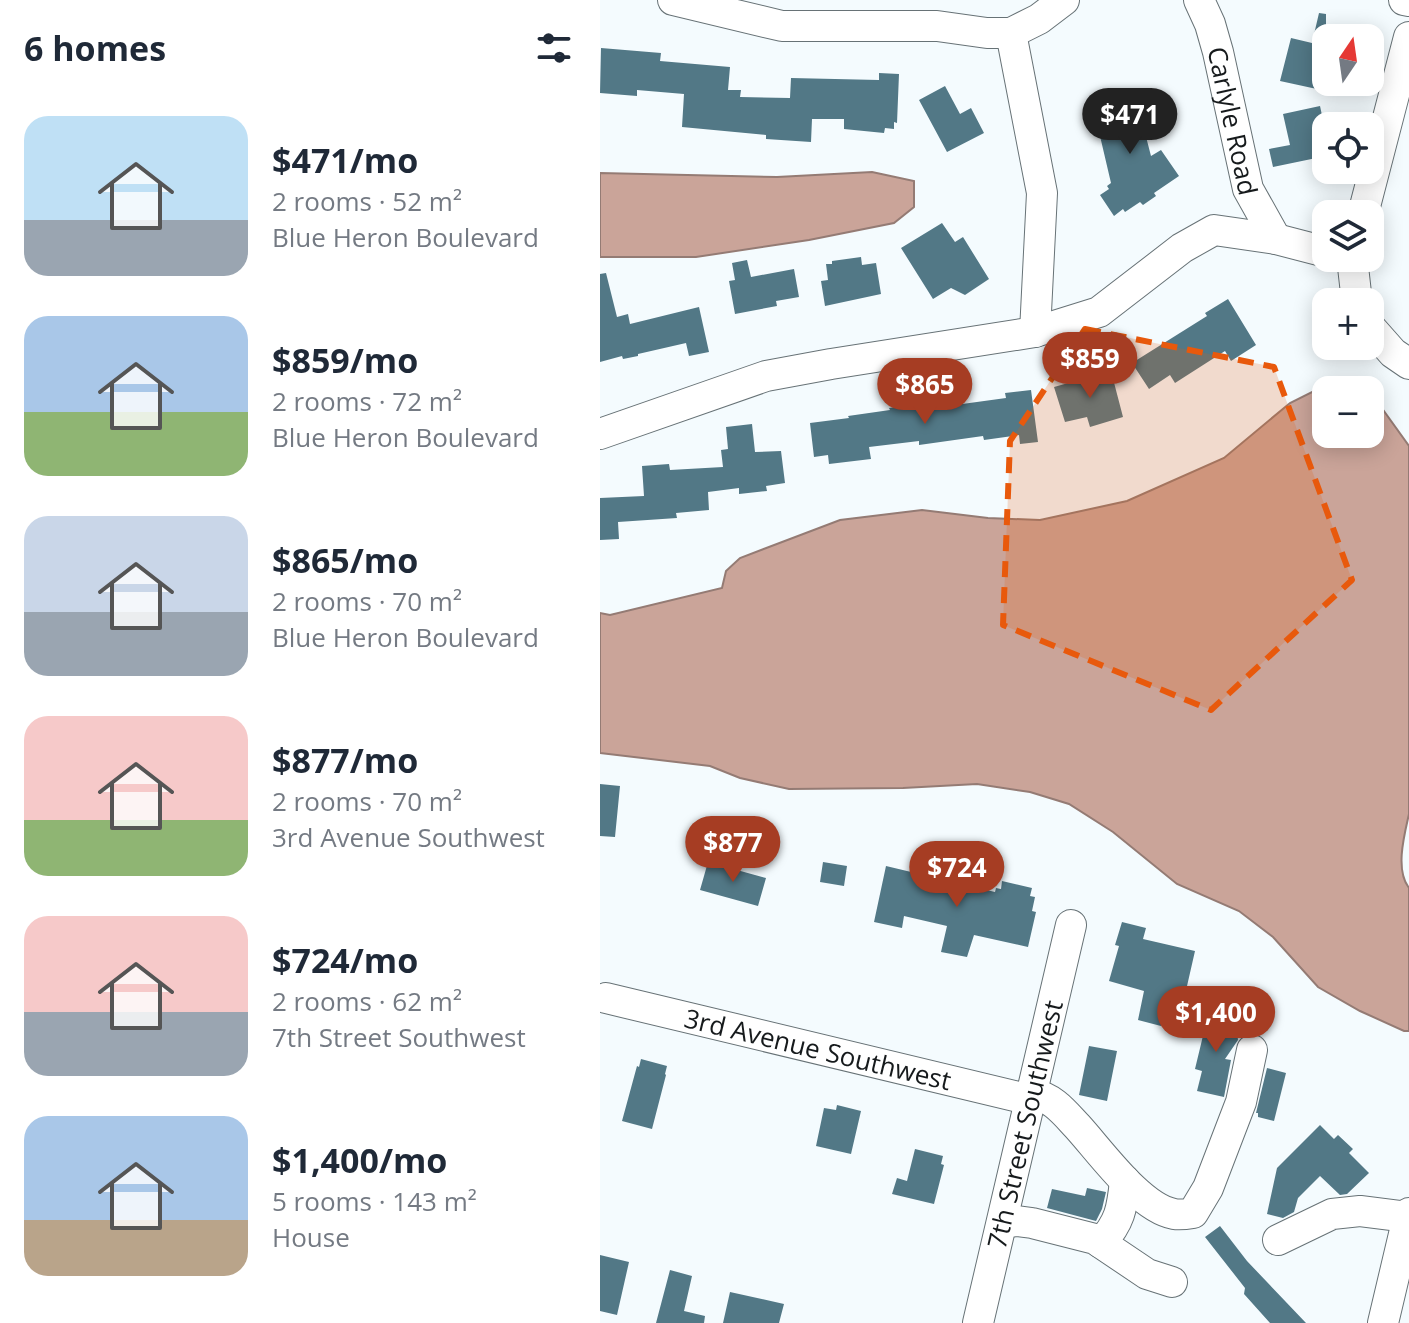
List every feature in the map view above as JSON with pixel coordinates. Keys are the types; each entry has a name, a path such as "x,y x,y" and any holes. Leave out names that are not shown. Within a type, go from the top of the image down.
{"street":[{"path":"673,0 782,26 937,26 987,33 1011,33 1039,19 1064,0"},
{"name":"Carlyle Road","path":"1199,0 1218,52 1248,189 1276,239"},
{"path":"1011,33 1042,193 1035,332"},
{"path":"1367,200 1409,37"},
{"path":"600,434 766,376 1035,332 1099,312 1182,248 1214,230 1276,239 1312,248"},
{"path":"1384,343 1409,364"},
{"name":"7th Street Southwest","path":"978,1323 1071,925"},
{"name":"3rd Avenue Southwest","path":"602,996 1032,1097 1044,1096 1057,1104 1125,1181 1152,1205 1177,1215 1193,1213 1208,1188 1241,1102 1252,1050"},
{"path":"1101,1243 1120,1217 1125,1181"},
{"path":"1278,1240 1332,1214 1360,1211 1408,1215 1383,1323"},
{"path":"1002,1223 1032,1223 1095,1239 1147,1274 1172,1282"}],"highlighted area":[{"path":"1085,329 1274,367 1352,580 1211,710 1003,625 1010,441"}],"shaded area":[{"path":"872,172 914,181 914,207 894,223 696,257 600,257 600,173 777,177"},
{"path":"1312,392 1312,448 1384,448 1384,411 1409,446 1409,814 1403,842 1402,872 1409,888 1409,1031 1360,1011 1318,987 1273,937 1239,911 1177,884 1113,832 1069,804 1030,792 977,784 789,789 740,778 710,766 600,753 600,613 610,615 722,588 726,571 740,558 840,520 922,510 1040,520 1127,501 1224,458 1290,403"}],"building":[{"path":"1319,13 1326,14 1326,24 1316,24"},
{"path":"1291,38 1312,43 1312,88 1280,81"},
{"path":"601,48 661,53 660,61 730,67 728,90 741,90 740,97 790,98 791,78 879,80 879,73 899,74 897,123 894,122 894,129 885,128 884,133 844,129 844,119 812,119 811,142 682,127 684,94 637,90 637,96 600,93"},
{"path":"945,86 960,114 971,108 984,133 947,152 919,100"},
{"path":"1130,91 1132,99 1136,98 1151,156 1161,150 1179,176 1154,193 1156,196 1143,205 1140,202 1114,216 1100,195 1109,189 1107,186 1111,183 1100,136 1106,135 1099,99"},
{"path":"1320,106 1321,112 1312,112 1312,159 1273,167 1269,149 1290,145 1283,114"},
{"path":"942,223 955,242 963,237 989,279 965,295 951,288 933,299 901,248"},
{"path":"861,257 862,265 876,263 881,294 825,306 821,281 828,280 826,264"},
{"path":"747,260 751,277 794,269 799,297 776,301 777,306 735,314 729,281 735,280 732,263"},
{"path":"606,273 617,317 628,314 630,324 699,307 709,352 689,356 686,343 600,362 600,274"},
{"path":"1228,299 1256,345 1231,361 1225,351 1175,383 1170,375 1149,389 1132,363 1207,316 1205,313"},
{"path":"1111,371 1123,417 1090,427 1087,417 1065,422 1054,387"},
{"path":"1031,390 1038,442 1020,444 1019,435 984,440 983,436 919,445 919,441 869,447 871,459 829,464 828,455 814,457 810,423 954,398 955,405 1006,398 1005,393"},
{"path":"752,424 755,452 781,451 785,483 766,486 767,491 739,494 739,488 708,492 709,510 676,513 677,518 618,522 619,539 600,540 600,498 644,496 642,466 669,464 670,470 723,467 721,450 728,449 726,427"},
{"path":"600,784 620,786 615,837 600,836"},
{"path":"708,862 766,878 758,906 700,890"},
{"path":"823,862 847,866 844,886 820,882"},
{"path":"886,866 995,892 996,888 1001,889 1002,881 1032,888 1030,896 1035,897 1032,911 1036,912 1028,947 974,935 967,957 941,952 947,926 904,916 902,928 874,922"},
{"path":"1122,922 1146,928 1143,939 1195,951 1182,1008 1166,1004 1161,1026 1138,1020 1144,991 1109,981"},
{"path":"1208,1015 1222,1015 1236,1022 1238,1040 1225,1059 1231,1060 1224,1097 1197,1091 1202,1071 1195,1069"},
{"path":"1089,1046 1117,1051 1107,1101 1079,1095"},
{"path":"641,1059 667,1066 652,1129 622,1121"},
{"path":"1267,1068 1286,1073 1274,1121 1258,1117 1256,1113"},
{"path":"837,1105 861,1111 851,1154 816,1146 824,1108 836,1110"},
{"path":"1320,1125 1334,1139 1338,1135 1353,1149 1349,1153 1369,1173 1347,1194 1340,1195 1320,1176 1298,1198 1294,1212 1283,1218 1267,1214 1277,1168"},
{"path":"915,1149 943,1156 941,1164 944,1165 934,1204 892,1194 897,1178 907,1181"},
{"path":"1087,1188 1106,1192 1096,1221 1047,1208 1052,1189 1085,1196"},
{"path":"1220,1226 1247,1261 1306,1323 1270,1323 1244,1294 1245,1288 1205,1237"},
{"path":"600,1255 629,1262 617,1315 600,1311"},
{"path":"670,1270 692,1276 684,1311 705,1316 704,1323 656,1323"},
{"path":"730,1292 784,1304 779,1323 723,1323"}]}
